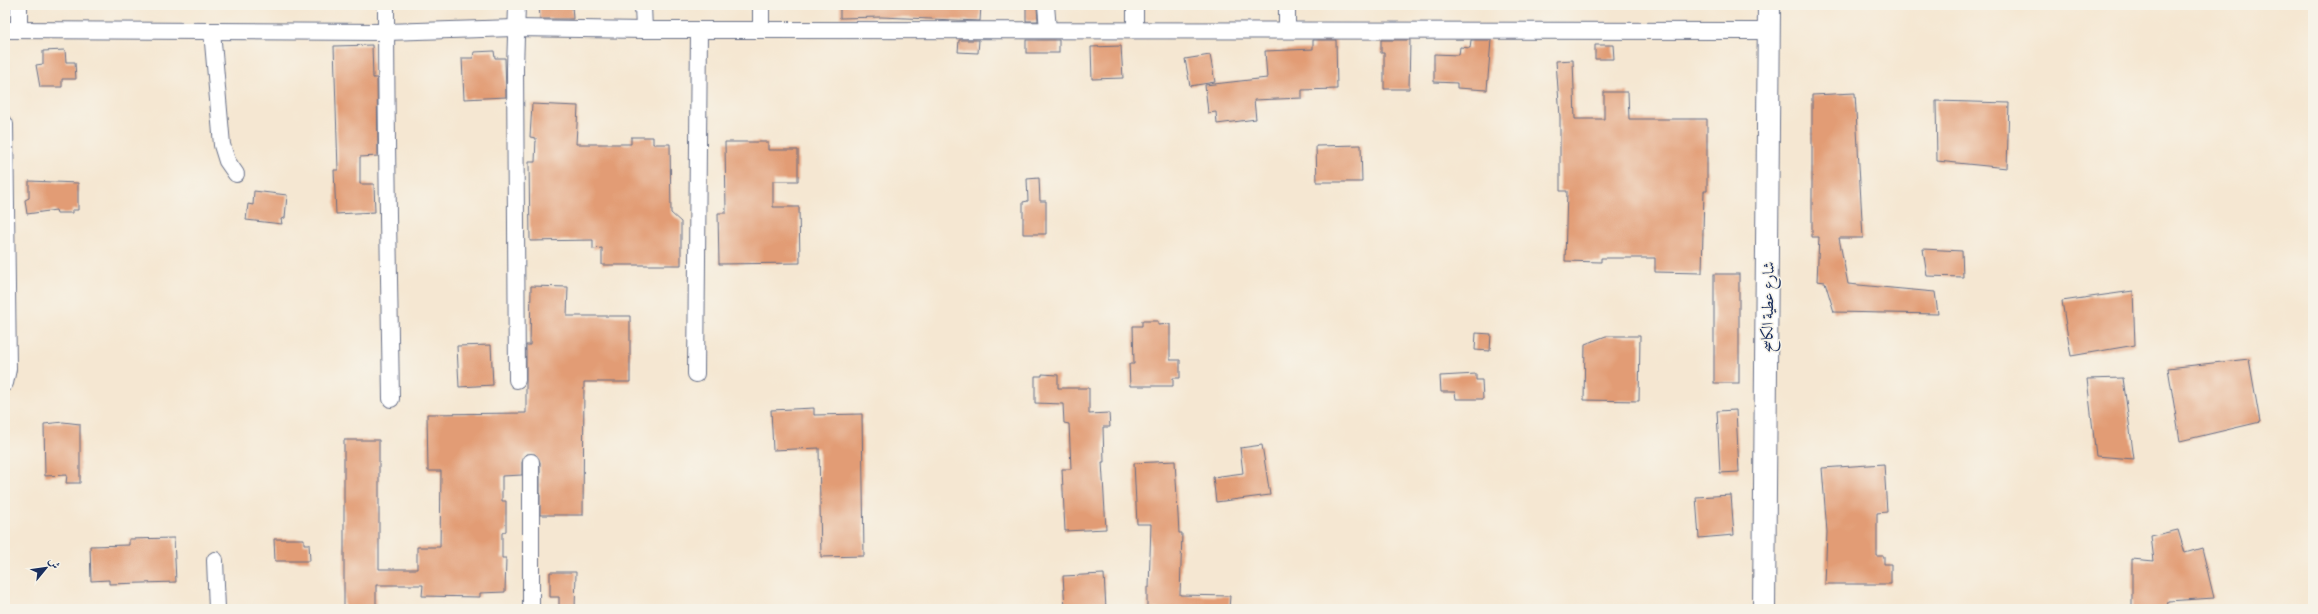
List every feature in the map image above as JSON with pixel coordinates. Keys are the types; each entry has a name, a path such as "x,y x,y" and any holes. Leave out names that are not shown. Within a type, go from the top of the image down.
{"street":[{"path":"19,5 12,30 386,32 516,28 644,30 1769,31"},
{"path":"386,5 391,399"},
{"path":"517,380 516,28 518,5"},
{"path":"643,5 644,30"},
{"path":"761,5 761,30"},
{"path":"1046,5 1048,30"},
{"path":"1135,5 1135,30"},
{"path":"1286,5 1287,30"},
{"name":"شارع عطية الكاسح","path":"1764,609 1769,5"},
{"path":"696,374 699,30"},
{"path":"212,31 222,145 227,162 236,174"},
{"path":"5,124 8,369 5,383"},
{"path":"531,462 531,609"},
{"path":"215,560 217,609"}],"building":[{"path":"539,5 572,5 573,19 540,19"},
{"path":"840,5 981,5 980,21 881,17 840,18"},
{"path":"1026,7 1037,7 1038,21 1026,21"},
{"path":"959,40 979,40 978,53 958,52"},
{"path":"1026,40 1059,40 1059,53 1026,53"},
{"path":"1313,40 1336,40 1337,89 1302,90 1302,98 1254,100 1256,119 1217,124 1216,112 1208,113 1205,85 1267,78 1265,51 1313,49"},
{"path":"1381,40 1410,40 1409,89 1384,89 1384,53 1381,53"},
{"path":"1471,40 1491,40 1487,90 1457,88 1457,83 1434,82 1434,54 1459,55 1460,47 1470,48"},
{"path":"372,45 373,78 377,78 378,156 360,157 360,184 374,184 375,212 336,214 334,170 338,170 334,46"},
{"path":"1595,45 1613,45 1614,59 1595,59"},
{"path":"1121,46 1123,78 1092,79 1091,47"},
{"path":"65,50 66,62 75,62 76,79 62,79 62,87 40,87 36,65 43,64 43,51"},
{"path":"494,51 495,58 505,58 506,97 464,99 462,58 473,58 474,52"},
{"path":"1210,55 1215,82 1190,86 1185,59"},
{"path":"1573,60 1575,119 1604,119 1604,92 1628,92 1629,119 1707,119 1707,191 1704,191 1702,273 1655,272 1655,258 1601,258 1601,262 1565,261 1567,191 1560,191 1560,117 1556,61"},
{"path":"1855,93 1863,238 1839,238 1848,284 1935,292 1938,314 1834,312 1825,282 1817,281 1819,237 1812,237 1812,95"},
{"path":"1936,101 2009,103 2007,168 1937,161"},
{"path":"532,104 578,106 576,144 631,144 631,137 653,137 653,144 670,144 671,213 681,222 681,265 602,265 602,248 593,249 593,240 530,241 529,162 535,162 536,138 530,137"},
{"path":"725,142 768,142 768,150 798,150 798,181 773,181 773,207 799,207 800,263 719,264 718,213 726,213"},
{"path":"1361,145 1362,182 1317,182 1316,146"},
{"path":"1039,178 1040,201 1046,201 1046,234 1023,234 1023,202 1028,201 1027,179"},
{"path":"29,181 78,183 78,210 72,210 72,213 57,213 56,210 27,214 25,200 29,198"},
{"path":"254,191 287,195 285,218 281,219 282,224 246,220 248,204 253,205"},
{"path":"1923,249 1962,251 1963,277 1927,276"},
{"path":"1714,274 1739,274 1739,383 1714,383"},
{"path":"531,286 568,287 567,316 630,316 630,382 584,382 583,515 540,515 540,462 535,454 527,454 522,462 522,475 502,476 502,501 506,501 506,531 502,533 502,558 506,558 505,592 480,593 480,597 422,596 423,585 376,585 376,609 344,609 344,440 379,440 379,569 417,569 417,547 440,547 441,471 428,471 427,414 526,413 526,345 530,345"},
{"path":"2133,291 2135,345 2071,356 2062,301"},
{"path":"1142,321 1158,321 1158,325 1170,324 1170,360 1180,360 1180,378 1173,378 1173,386 1130,386 1129,364 1134,364 1133,326 1142,326"},
{"path":"1476,333 1491,334 1490,351 1475,350"},
{"path":"1606,336 1640,336 1639,401 1584,400 1585,344"},
{"path":"491,345 493,385 459,387 457,346"},
{"path":"2249,359 2260,422 2180,441 2168,368"},
{"path":"1042,374 1058,375 1058,388 1089,388 1089,414 1109,413 1110,427 1103,427 1104,462 1102,462 1106,529 1065,531 1062,469 1071,469 1069,424 1064,423 1063,404 1035,403 1035,376 1042,376"},
{"path":"1476,374 1476,380 1482,380 1483,399 1456,399 1455,392 1441,392 1440,376"},
{"path":"2123,378 2134,459 2096,456 2087,379"},
{"path":"814,408 814,415 862,414 864,556 821,557 819,448 773,450 771,410"},
{"path":"1736,410 1739,472 1720,473 1717,411"},
{"path":"63,422 80,424 80,483 66,483 67,475 45,476 44,424"},
{"path":"1262,445 1270,495 1216,502 1213,477 1243,473 1240,448"},
{"path":"1175,461 1179,533 1182,533 1180,595 1230,596 1229,609 1147,609 1151,524 1137,524 1134,463"},
{"path":"1884,464 1887,512 1877,513 1877,556 1884,556 1884,564 1891,564 1891,584 1825,584 1827,532 1822,468"},
{"path":"1731,495 1734,535 1699,538 1696,497"},
{"path":"2178,530 2185,553 2202,548 2214,598 2168,601 2167,609 2132,609 2132,559 2154,561 2151,536"},
{"path":"174,538 176,582 109,584 109,580 91,581 90,546 129,545 129,539"},
{"path":"274,539 304,539 304,544 309,544 310,561 275,561"},
{"path":"550,572 576,572 575,609 559,609 559,597 550,597"},
{"path":"1104,574 1106,609 1065,609 1063,576"}]}
